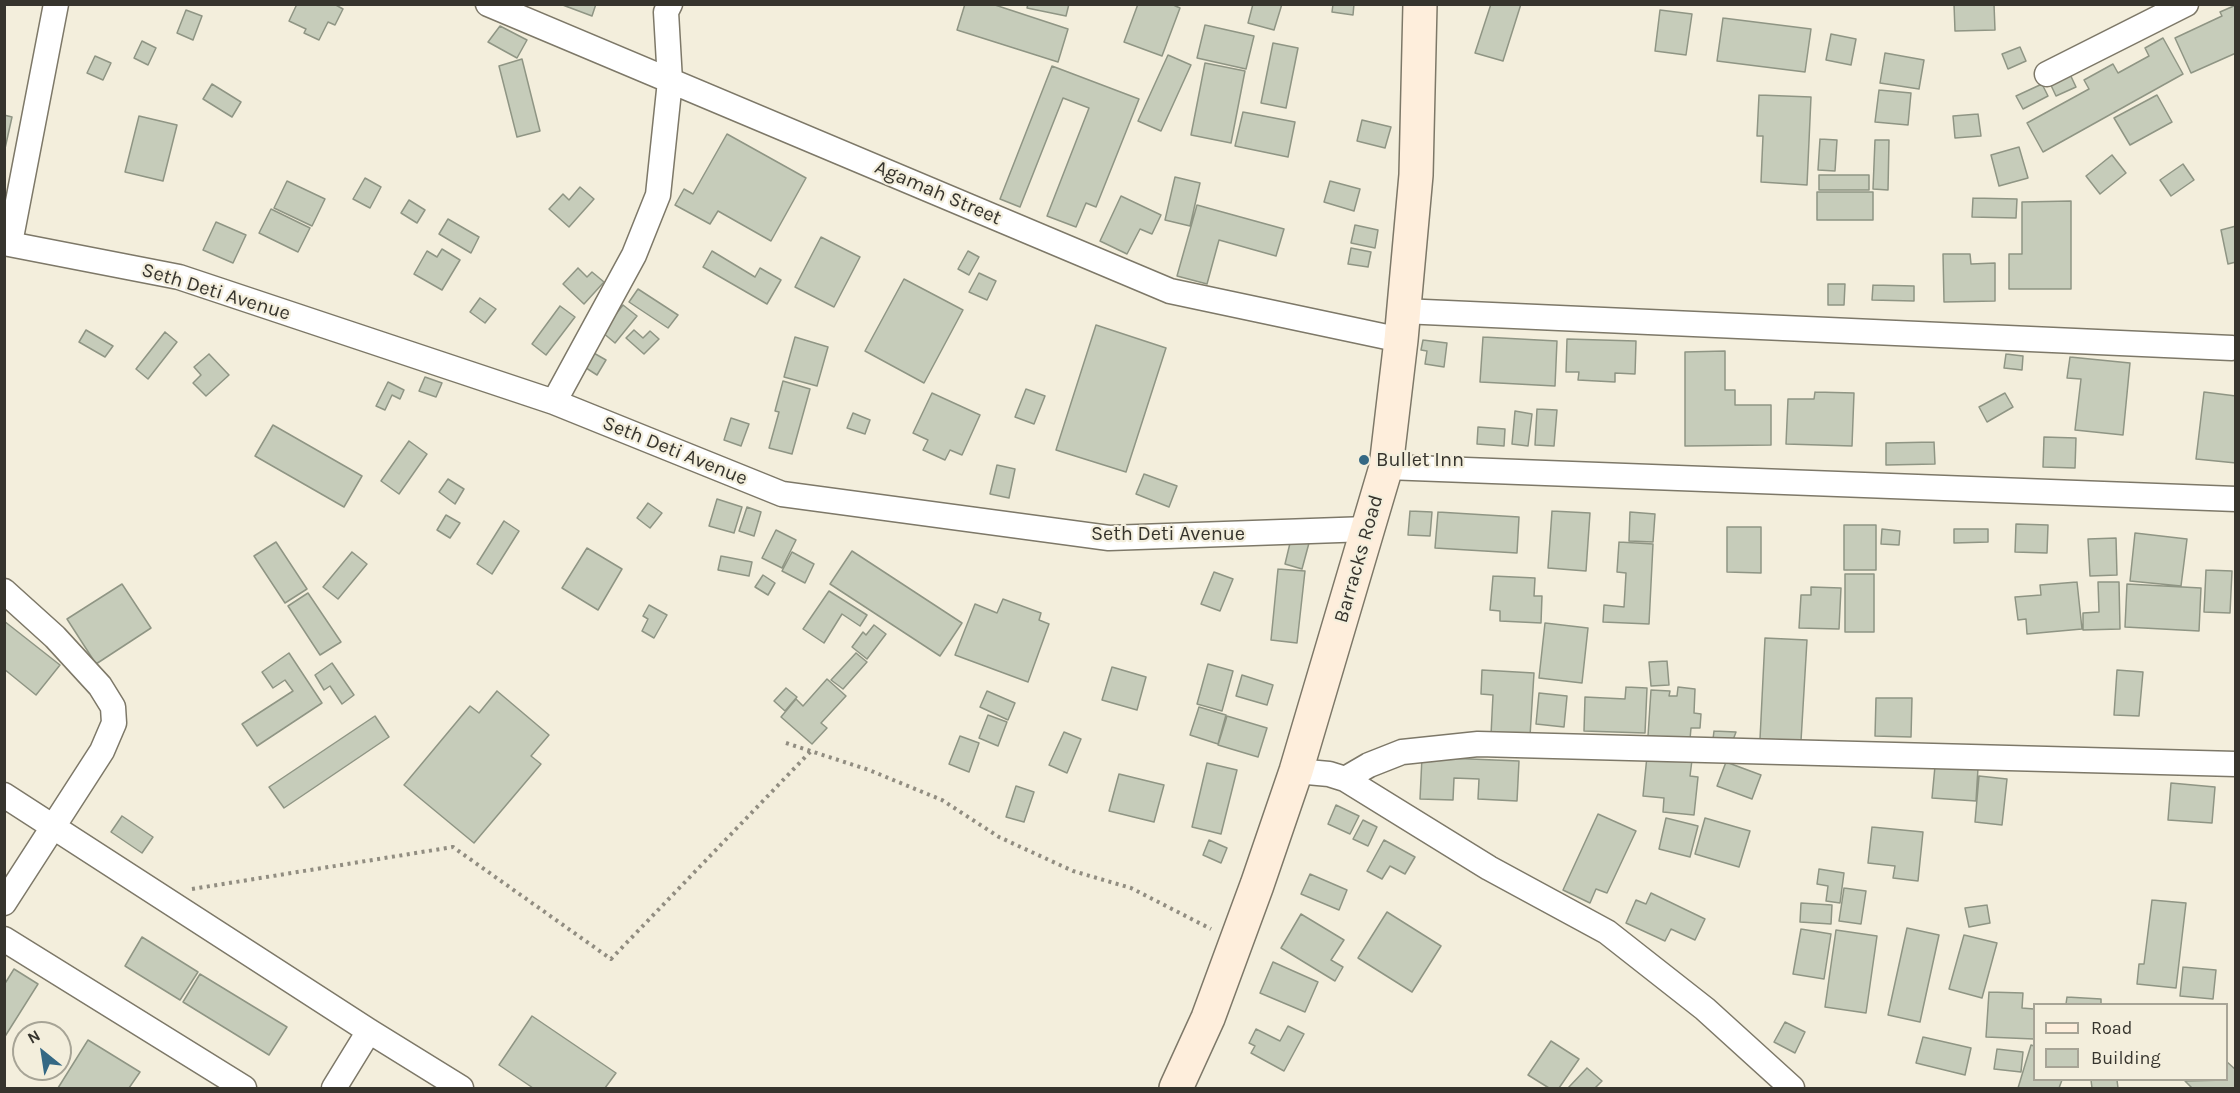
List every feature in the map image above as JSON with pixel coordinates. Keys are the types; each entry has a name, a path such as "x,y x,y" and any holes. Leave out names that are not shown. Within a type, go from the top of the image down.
{"street":[{"path":"7,243 56,4"},
{"name":"Agamah Street","path":"488,4 1170,291 1402,326 2232,348"},
{"path":"554,402 634,255 658,195 670,81 666,12 670,4"},
{"name":"Barracks Road","path":"1176,1089 1208,1018 1296,771 1386,467 1416,175 1420,4"},
{"path":"2047,74 2186,4"},
{"name":"Seth Deti Avenue","path":"7,243 179,277 554,402 782,494 1109,538 1368,529"},
{"path":"1386,467 2235,500"},
{"path":"4,591 71,654 100,686 113,706 114,723 110,736 4,903"},
{"path":"1345,778 1369,765 1402,752 1478,744 2235,764"},
{"path":"1296,771 1345,778 1489,868 1607,932 1706,1009 1792,1089"},
{"path":"4,795 461,1089"},
{"path":"4,939 244,1089"},
{"path":"334,1089 369,1031"}],"path":[{"path":"786,743 869,770 942,800 999,837 1073,871 1131,888 1236,942"},
{"path":"159,895 453,847 611,959 811,751"}],"building":[{"path":"297,4 334,4 343,9 335,25 328,22 319,40 304,33 306,29 289,21"},
{"path":"560,4 596,4 592,16"},
{"path":"965,4 992,4 1068,29 1058,62 957,30"},
{"path":"1028,4 1069,4 1066,16 1027,8"},
{"path":"1138,4 1171,4 1180,8 1162,56 1124,42"},
{"path":"1253,4 1282,4 1274,30 1248,23"},
{"path":"1333,4 1354,4 1353,15 1332,12"},
{"path":"1491,4 1521,4 1503,61 1475,53"},
{"path":"1954,4 1994,4 1995,30 1955,31"},
{"path":"2236,5 2236,53 2191,73 2175,38 2222,16 2220,12"},
{"path":"186,10 202,16 193,40 177,33"},
{"path":"1660,10 1692,14 1686,55 1655,51"},
{"path":"1723,18 1811,29 1805,72 1717,61"},
{"path":"1205,25 1254,36 1246,69 1197,58"},
{"path":"500,26 527,40 517,58 488,42"},
{"path":"1831,34 1856,39 1851,65 1826,60"},
{"path":"2163,38 2183,74 2043,152 2027,123 2089,89 2084,80 2113,64 2118,73 2149,56 2145,48"},
{"path":"142,41 156,48 148,65 134,58"},
{"path":"1273,43 1298,48 1286,108 1261,103"},
{"path":"2020,47 2026,61 2008,69 2002,54"},
{"path":"1885,53 1924,60 1919,89 1880,83"},
{"path":"1168,55 1191,65 1161,131 1138,121"},
{"path":"95,56 111,63 103,80 87,73"},
{"path":"522,59 540,131 517,137 499,66"},
{"path":"1205,63 1245,71 1231,143 1191,135"},
{"path":"1052,66 1139,99 1096,207 1086,203 1076,227 1047,216 1089,108 1063,98 1020,207 1000,199"},
{"path":"2068,70 2076,87 2056,96 2048,79"},
{"path":"212,84 241,102 232,117 203,99"},
{"path":"2042,84 2048,96 2023,109 2016,96"},
{"path":"1879,90 1911,93 1908,125 1875,122"},
{"path":"1759,95 1811,97 1807,185 1761,182 1763,136 1757,136"},
{"path":"2157,95 2172,122 2130,145 2114,118"},
{"path":"1243,112 1295,122 1288,157 1235,146"},
{"path":"1978,114 1981,136 1955,138 1953,116"},
{"path":"4,115 12,117 4,153"},
{"path":"139,116 177,125 163,181 125,172"},
{"path":"1362,120 1391,127 1385,148 1357,141"},
{"path":"727,134 806,178 771,241 718,211 710,224 675,205 684,189 693,194"},
{"path":"1820,139 1837,140 1835,171 1818,170"},
{"path":"1875,140 1889,140 1888,190 1873,189"},
{"path":"2019,147 2028,178 1999,186 1991,155"},
{"path":"2112,155 2126,173 2100,194 2086,176"},
{"path":"2183,164 2194,180 2171,196 2160,180"},
{"path":"1819,175 1869,175 1869,190 1819,190"},
{"path":"1175,177 1200,183 1190,226 1165,220"},
{"path":"365,178 381,187 370,208 353,199"},
{"path":"287,181 325,199 312,226 274,208"},
{"path":"1330,181 1360,189 1354,211 1324,202"},
{"path":"580,187 594,199 569,227 549,209 563,194 569,200"},
{"path":"1817,192 1873,192 1873,220 1817,220"},
{"path":"1121,196 1161,215 1152,234 1140,229 1127,254 1100,241"},
{"path":"1973,198 2017,199 2016,218 1972,217"},
{"path":"409,200 425,210 417,223 401,213"},
{"path":"2071,201 2071,289 2009,289 2009,254 2022,254 2022,202"},
{"path":"1197,205 1284,229 1276,256 1219,240 1207,284 1177,276"},
{"path":"271,209 310,228 298,252 259,233"},
{"path":"448,219 479,237 471,253 439,234"},
{"path":"216,222 246,235 233,263 203,250"},
{"path":"1355,225 1378,230 1375,248 1351,243"},
{"path":"2236,226 2236,262 2228,264 2221,230"},
{"path":"821,237 860,257 834,307 795,287"},
{"path":"1351,248 1371,252 1368,267 1348,264"},
{"path":"442,249 460,260 442,290 414,274 427,251 437,257"},
{"path":"712,251 755,277 760,268 781,280 767,304 703,267"},
{"path":"968,251 979,257 969,275 958,269"},
{"path":"1943,254 1970,254 1971,264 1995,263 1995,301 1944,302"},
{"path":"578,268 587,277 592,272 604,282 584,304 563,284"},
{"path":"979,273 996,281 987,300 969,292"},
{"path":"904,279 963,310 924,383 865,351"},
{"path":"1828,284 1845,284 1844,305 1828,305"},
{"path":"1873,285 1914,286 1914,301 1872,300"},
{"path":"638,289 678,315 668,328 629,302"},
{"path":"480,298 496,309 485,323 470,312"},
{"path":"623,305 637,316 615,343 602,332"},
{"path":"560,306 575,317 546,355 532,344"},
{"path":"1096,325 1166,348 1126,472 1056,450"},
{"path":"86,330 113,346 105,357 79,342"},
{"path":"634,330 643,338 650,331 659,339 644,354 626,338"},
{"path":"165,332 177,342 148,379 136,369"},
{"path":"795,337 828,347 817,386 784,377"},
{"path":"1483,337 1557,341 1555,386 1480,382"},
{"path":"1567,339 1636,341 1635,374 1615,373 1615,382 1578,380 1579,372 1566,372"},
{"path":"1423,340 1447,343 1444,367 1425,364 1427,351 1421,350"},
{"path":"1725,351 1725,390 1735,390 1735,405 1771,405 1771,445 1685,446 1685,352"},
{"path":"592,352 606,360 597,375 583,366"},
{"path":"209,354 229,375 206,396 193,383 201,375 194,367"},
{"path":"2006,354 2023,356 2022,370 2004,368"},
{"path":"2070,357 2130,363 2123,435 2075,430 2081,379 2067,378"},
{"path":"425,377 442,383 436,397 419,391"},
{"path":"783,381 810,389 792,454 769,448 779,412 775,411"},
{"path":"388,382 404,390 400,399 392,395 385,410 376,406"},
{"path":"1026,389 1045,396 1034,424 1015,417"},
{"path":"1815,392 1854,393 1852,446 1786,444 1788,399 1814,399"},
{"path":"2204,392 2236,396 2236,463 2196,459"},
{"path":"932,393 980,415 962,455 950,450 945,460 923,450 928,440 913,433"},
{"path":"2005,393 2013,407 1987,422 1979,407"},
{"path":"1537,409 1557,410 1554,446 1535,445"},
{"path":"1515,411 1532,414 1528,446 1512,444"},
{"path":"853,413 870,420 865,434 847,428"},
{"path":"731,418 749,424 741,446 724,440"},
{"path":"273,425 362,476 344,507 255,456"},
{"path":"1478,427 1505,429 1504,446 1477,444"},
{"path":"2044,437 2076,438 2075,468 2043,467"},
{"path":"409,441 427,454 399,494 381,481"},
{"path":"1934,442 1935,464 1886,465 1886,443"},
{"path":"997,465 1015,469 1009,498 990,494"},
{"path":"1144,474 1177,486 1169,507 1136,494"},
{"path":"448,479 464,489 455,504 439,492"},
{"path":"717,499 742,507 734,533 709,526"},
{"path":"648,503 662,513 650,528 637,518"},
{"path":"747,507 761,512 754,536 739,531"},
{"path":"1410,511 1432,512 1430,536 1408,535"},
{"path":"1552,511 1590,513 1586,571 1548,568"},
{"path":"1438,512 1519,517 1517,553 1435,548"},
{"path":"1630,512 1655,514 1653,542 1629,541"},
{"path":"446,515 460,523 450,538 437,530"},
{"path":"504,521 519,531 492,574 477,564"},
{"path":"2016,524 2048,525 2047,553 2015,552"},
{"path":"1844,525 1876,525 1876,570 1844,570"},
{"path":"1727,527 1761,527 1761,573 1727,572"},
{"path":"1882,529 1900,531 1899,545 1881,544"},
{"path":"1954,529 1988,529 1988,542 1954,543"},
{"path":"776,530 796,540 782,568 762,558"},
{"path":"2135,533 2187,539 2181,586 2130,581"},
{"path":"2116,538 2117,575 2090,576 2088,539"},
{"path":"1291,539 1309,543 1302,569 1285,564"},
{"path":"276,542 307,589 285,603 254,556"},
{"path":"1619,542 1653,544 1649,624 1603,622 1604,605 1624,607 1626,573 1617,572"},
{"path":"587,548 622,569 598,610 562,588"},
{"path":"852,551 962,623 940,656 830,584"},
{"path":"352,552 367,564 338,599 323,587"},
{"path":"792,552 814,564 805,583 782,571"},
{"path":"721,556 752,562 749,576 718,570"},
{"path":"1278,569 1305,571 1297,643 1271,640"},
{"path":"2206,570 2232,571 2230,613 2204,612"},
{"path":"1214,572 1233,579 1220,611 1201,604"},
{"path":"1845,574 1874,574 1874,632 1845,632"},
{"path":"763,575 775,583 768,595 755,587"},
{"path":"1493,576 1535,578 1534,596 1542,596 1541,623 1500,621 1500,611 1490,610"},
{"path":"2077,582 2082,629 2027,634 2026,619 2018,620 2015,597 2041,595 2040,585"},
{"path":"2098,582 2119,582 2120,629 2083,630 2083,613 2099,612"},
{"path":"122,584 151,628 96,664 67,619"},
{"path":"2127,584 2201,588 2199,631 2125,627"},
{"path":"1811,587 1841,588 1839,629 1799,628 1801,595 1811,595"},
{"path":"829,591 867,615 860,626 842,614 824,643 803,629"},
{"path":"308,593 341,642 320,655 288,606"},
{"path":"1003,599 1041,613 1039,620 1049,624 1028,682 955,655 975,604 997,613"},
{"path":"649,605 667,615 654,638 642,631 648,619 643,616"},
{"path":"4,621 60,665 36,695 4,669"},
{"path":"1545,623 1588,628 1582,683 1539,678"},
{"path":"874,625 886,634 867,659 852,647 863,632 866,635"},
{"path":"1765,638 1807,640 1801,741 1760,739"},
{"path":"289,653 322,703 257,746 242,724 293,691 285,680 273,688 262,672"},
{"path":"856,653 867,662 843,689 831,680"},
{"path":"1667,661 1669,685 1651,686 1649,662"},
{"path":"332,663 354,695 342,704 330,686 324,690 315,675"},
{"path":"1208,664 1233,671 1222,711 1197,704"},
{"path":"1112,667 1146,677 1137,710 1102,700"},
{"path":"1482,670 1534,673 1530,736 1491,735 1493,695 1481,694"},
{"path":"2117,670 2143,672 2139,716 2114,715"},
{"path":"1242,675 1273,685 1267,705 1236,696"},
{"path":"827,679 846,696 821,723 827,728 812,744 781,717 796,699 803,706"},
{"path":"1626,687 1647,688 1645,733 1584,731 1585,697 1625,699"},
{"path":"1678,687 1695,689 1694,713 1701,714 1700,728 1691,728 1690,739 1648,736 1651,690 1670,691 1669,696 1677,696"},
{"path":"786,688 797,697 785,711 774,701"},
{"path":"497,691 549,735 531,756 541,764 474,843 404,785 470,706 479,713"},
{"path":"987,691 1015,703 1008,720 980,707"},
{"path":"1539,693 1567,696 1564,727 1536,724"},
{"path":"1876,698 1912,698 1911,737 1875,736"},
{"path":"1199,707 1226,715 1218,744 1190,735"},
{"path":"988,715 1007,722 998,746 979,738"},
{"path":"375,716 389,737 284,808 269,787"},
{"path":"1227,716 1267,728 1258,757 1218,745"},
{"path":"1714,731 1736,732 1733,740 1713,739"},
{"path":"1064,732 1081,739 1067,773 1049,765"},
{"path":"960,736 979,743 969,772 949,764"},
{"path":"1647,756 1692,760 1690,776 1698,777 1694,815 1663,812 1664,798 1643,796"},
{"path":"1422,757 1519,761 1517,801 1478,799 1479,779 1454,778 1453,800 1420,799"},
{"path":"1726,762 1761,775 1752,799 1717,786"},
{"path":"1207,763 1237,770 1221,834 1192,827"},
{"path":"1935,766 1978,768 1976,801 1932,798"},
{"path":"1119,774 1164,785 1154,822 1109,811"},
{"path":"1979,776 2007,779 2002,825 1975,822"},
{"path":"2171,783 2215,787 2212,823 2168,820"},
{"path":"1016,786 1034,792 1024,822 1006,817"},
{"path":"1336,805 1359,816 1350,834 1328,824"},
{"path":"1598,814 1636,831 1607,893 1596,889 1590,903 1563,890"},
{"path":"122,816 153,837 142,853 111,832"},
{"path":"1666,818 1698,826 1690,857 1659,849"},
{"path":"1705,818 1750,831 1739,867 1695,854"},
{"path":"1363,820 1377,827 1368,846 1353,839"},
{"path":"1872,827 1923,832 1918,881 1893,878 1895,866 1868,863"},
{"path":"1209,840 1227,848 1221,863 1203,855"},
{"path":"1384,840 1415,857 1405,874 1390,866 1382,879 1367,871"},
{"path":"1819,869 1844,873 1840,903 1826,901 1828,886 1817,884"},
{"path":"1310,874 1347,890 1339,910 1301,894"},
{"path":"1844,888 1866,891 1861,924 1839,921"},
{"path":"1651,893 1705,919 1695,940 1671,929 1665,941 1626,923 1636,900 1646,904"},
{"path":"2152,900 2186,903 2176,988 2137,984 2139,964 2144,964"},
{"path":"1801,903 1832,905 1831,924 1800,922"},
{"path":"1987,905 1990,923 1969,927 1965,908"},
{"path":"1387,912 1441,946 1412,992 1358,958"},
{"path":"1301,914 1344,940 1331,960 1343,967 1335,981 1281,948"},
{"path":"1907,928 1939,935 1920,1022 1888,1015"},
{"path":"1801,929 1831,934 1824,979 1793,974"},
{"path":"1836,930 1877,936 1866,1013 1825,1007"},
{"path":"1964,935 1997,943 1982,998 1949,989"},
{"path":"142,937 198,972 180,1000 125,966"},
{"path":"1273,962 1318,982 1305,1012 1260,993"},
{"path":"2183,967 2216,970 2213,999 2180,996"},
{"path":"14,969 38,984 15,1021 12,1021 12,1025 4,1038 4,985"},
{"path":"200,974 287,1027 269,1055 183,1002"},
{"path":"1989,992 2023,993 2022,1008 2033,1009 2033,1039 1986,1037"},
{"path":"2067,997 2101,999 2101,1003 2066,1003"},
{"path":"532,1016 616,1073 605,1088 533,1088 499,1065"},
{"path":"1785,1022 1805,1032 1795,1053 1774,1042"},
{"path":"1288,1026 1304,1034 1284,1071 1251,1053 1255,1046 1249,1043 1256,1029 1280,1041"},
{"path":"1923,1037 1971,1048 1965,1075 1916,1063"},
{"path":"88,1040 140,1072 129,1088 58,1088 62,1081 72,1081 72,1066"},
{"path":"1551,1041 1579,1059 1559,1088 1549,1088 1528,1075"},
{"path":"2031,1045 2033,1046 2033,1081 2062,1081 2059,1088 2018,1088"},
{"path":"1997,1049 2023,1052 2021,1072 1994,1069"},
{"path":"2228,1063 2236,1070 2236,1088 2192,1088 2185,1081 2228,1081"},
{"path":"1587,1068 1602,1081 1595,1088 1568,1088"},
{"path":"2091,1081 2117,1081 2118,1088 2092,1088"}],"place":[{"name":"Bullet Inn","path":"1364,460"}]}
